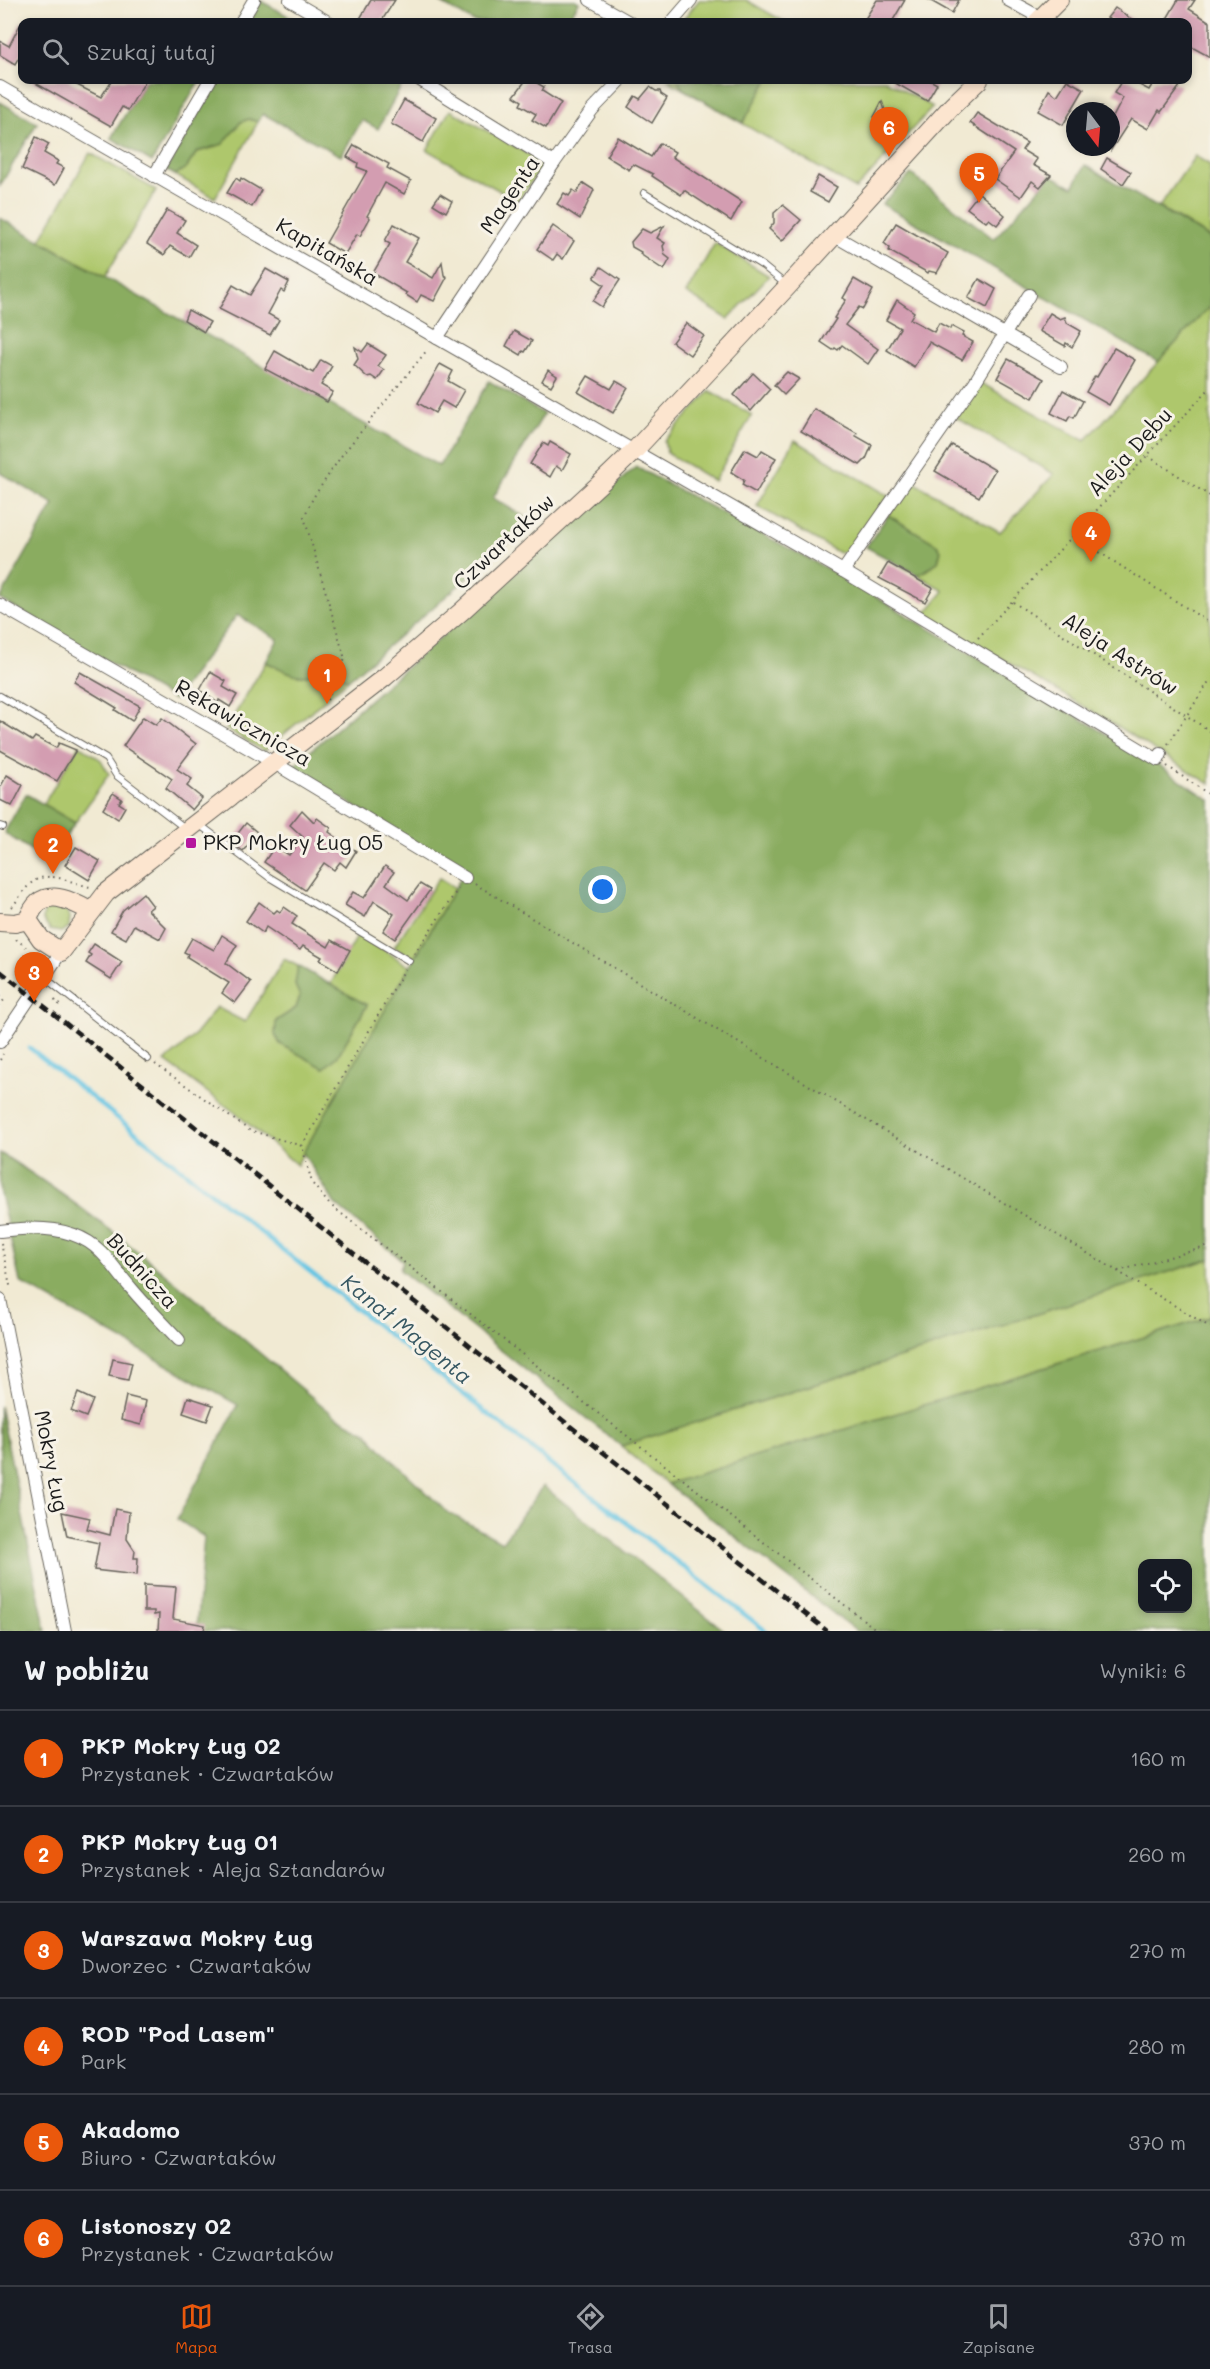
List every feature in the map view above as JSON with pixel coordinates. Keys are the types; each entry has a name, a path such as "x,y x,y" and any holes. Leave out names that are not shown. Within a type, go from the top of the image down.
{"street":[{"path":"243,18 254,0"},
{"path":"290,0 321,18"},
{"path":"590,0 621,18"},
{"path":"675,18 691,0"},
{"path":"1008,0 1036,18"},
{"path":"1041,18 1059,0"},
{"path":"154,176 208,84"},
{"path":"426,84 554,164"},
{"name":"Magenta","path":"437,338 554,164 592,111 617,84"},
{"name":"Czwartaków","path":"0,1042 90,911 106,893 276,764 385,677 462,611 634,451 975,84"},
{"name":"Kapitańska","path":"0,87 972,645 1160,757"},
{"path":"835,236 1061,367"},
{"path":"843,571 1005,334 1029,295"},
{"name":"Rękawicznicza","path":"0,605 276,764 465,878"},
{"path":"28,920 32,910 39,902 48,898 63,898 90,911"},
{"path":"0,922 15,923 28,920"},
{"path":"28,920 41,939 61,952"},
{"name":"Budnicza","path":"0,1231 54,1229 79,1236 91,1243 102,1252 131,1288 179,1340"},
{"name":"Mokry Ług","path":"0,1299 65,1631"}],"lane":[{"path":"644,193 763,266 788,286"},
{"path":"0,696 106,759 116,775 269,877 409,961"},
{"path":"44,977 148,1059"}],"path":[{"path":"326,704 345,659 304,517 312,498 342,455 437,338"},
{"name":"Aleja Dębu","path":"972,645 1210,388"},
{"path":"1205,393 1210,396"},
{"path":"1148,456 1210,496"},
{"path":"1074,536 1210,623"},
{"name":"Aleja Astrów","path":"1013,602 1210,731"},
{"path":"1210,680 1160,757 1210,795"},
{"path":"878,1631 329,1204 312,1183 302,1146 409,961 465,878 1210,1326"},
{"path":"15,938 32,952"},
{"path":"0,996 4,1000 0,1004"},
{"path":"59,1005 63,1008"},
{"path":"148,1059 249,1130 302,1146"},
{"path":"1118,1271 1210,1246"}],"green space":[{"path":"436,0 575,0 579,2 569,18 467,18"},
{"path":"699,0 746,0 778,18 684,18"},
{"path":"261,1 292,18 251,18"},
{"path":"144,84 198,84 152,162 111,138"},
{"path":"216,84 402,84 378,129 362,120 341,156 263,114 258,122 249,119 241,122 223,144 197,152 187,167 175,175 166,170"},
{"path":"674,84 892,84 933,107 856,189"},
{"path":"680,84 766,84 743,123 683,89"},
{"path":"0,102 37,123 0,186"},
{"path":"450,110 542,162 542,167 518,201 427,150"},
{"path":"249,119 258,122 215,198 175,175 187,167 197,152 216,147 241,122"},
{"path":"90,153 156,190 105,277 40,240"},
{"path":"1195,156 1210,165 1210,238 1159,207"},
{"path":"1085,165 1210,238 1210,306 1158,362 882,204 911,174 994,239 1051,175 1073,187"},
{"path":"0,218 439,466 489,381 544,414 493,498 533,522 348,680 325,667 308,675 295,675 266,662 278,639 237,615 174,700 0,599 54,504 0,473"},
{"path":"715,243 769,276 728,319 686,293"},
{"path":"1210,306 1210,784 1102,717 925,614 944,591 918,575 932,567 888,515 912,481 1000,532 1054,474 955,417 979,382 1085,441"},
{"path":"710,391 752,415 714,481 667,453 664,441"},
{"path":"795,440 889,496 852,550 839,553 757,506"},
{"path":"636,467 839,575 1157,764 1210,800 1210,1259 621,1446 400,1270 403,1261 335,1204 303,1153 464,872 291,768"},
{"path":"888,515 938,545 941,550 938,562 918,575 866,547"},
{"path":"266,662 296,675 308,675 325,667 348,680 264,751 226,729"},
{"path":"79,745 101,760 109,774 75,823 43,805"},
{"path":"26,794 75,823 49,862 6,834 5,831"},
{"path":"439,878 455,888 414,958 394,947"},
{"path":"53,907 66,911 70,917 69,927 61,932 50,930 43,920 44,911"},
{"path":"359,933 410,967 297,1165 234,1112 165,1061 193,1036 216,1007 245,1022 284,959 298,966 295,985 300,996 296,1008 276,1021 337,1057 367,1006 330,985"},
{"path":"298,966 367,1005 337,1057 324,1068 280,1044 275,1035 276,1021 296,1008 300,996 295,985"},
{"path":"0,1153 45,1182 130,1245 335,1416 365,1431 447,1512 502,1542 543,1486 725,1631 196,1631 204,1537 177,1519 238,1405 20,1282 0,1193"},
{"path":"1210,1259 1210,1317 667,1484 621,1446"},
{"path":"1210,1317 1210,1631 856,1631 667,1484"},
{"path":"0,1406 46,1631 0,1631"}],"building":[{"path":"371,0 395,0 384,18 360,18"},
{"path":"877,0 905,0 894,18 866,18"},
{"path":"929,0 959,0 952,13"},
{"path":"1178,0 1195,0 1189,9 1210,22 1210,57 1192,47 1192,18 1167,18"},
{"path":"1115,8 1130,18 1107,18"},
{"path":"18,29 18,59 15,64 0,55 0,41 9,46"},
{"path":"37,84 75,84 101,97 109,84 144,84 128,110 122,107 111,126"},
{"path":"523,84 539,84 544,87 542,91 561,103 546,128 532,120 536,114 520,105 522,101 514,96"},
{"path":"897,84 937,84 927,101"},
{"path":"1064,84 1075,84 1084,89 1076,102 1066,102 1066,120 1063,125 1038,111 1049,90 1057,96"},
{"path":"1120,84 1138,84 1149,90 1153,84 1180,86 1161,112 1159,110 1148,129 1131,119 1120,136 1120,104 1123,98 1114,93"},
{"path":"650,87 660,91 667,98 652,123 628,107 635,96 640,99"},
{"path":"404,100 436,118 423,142 391,124"},
{"path":"882,101 890,126 874,117"},
{"path":"977,113 1027,143 1022,150 1037,159 1033,165 1051,175 1040,187 1032,181 1021,197 995,179 1014,152 970,123"},
{"path":"36,137 49,144 44,153 58,161 56,164 64,168 55,185 22,169"},
{"path":"618,137 651,157 660,143 675,152 672,157 742,202 731,221 684,190 681,195 652,176 653,174 633,164 629,170 606,156"},
{"path":"354,145 389,164 387,168 411,181 404,194 385,183 367,216 370,218 360,236 357,234 345,254 326,243 367,171 357,167 358,163 347,157"},
{"path":"1107,158 1131,172 1123,184 1101,169"},
{"path":"818,176 837,187 828,202 810,192"},
{"path":"236,178 240,181 241,178 261,190 252,207 227,193"},
{"path":"583,183 594,190 580,219 557,204 564,193 569,196 573,190 577,193"},
{"path":"979,193 1005,215 997,225 989,219 986,222 967,208"},
{"path":"440,194 452,201 446,212 433,204"},
{"path":"783,205 801,220 782,241 769,229 774,223 774,213"},
{"path":"167,210 185,220 177,233 196,245 189,257 170,246 164,255 147,244"},
{"path":"896,223 948,253 937,273 929,271 928,273 889,251 890,248 884,243"},
{"path":"394,224 419,238 405,262 433,278 442,262 444,275 447,277 434,301 421,295 417,302 406,295 407,293 373,273 390,244 385,241"},
{"path":"553,226 574,241 563,259 557,254 553,260 537,249"},
{"path":"664,226 657,238 665,243 663,246 665,255 670,259 664,270 640,254 641,252 632,247 631,242 642,229 650,233"},
{"path":"601,267 620,280 602,307 593,301 604,285 594,278"},
{"path":"266,269 289,282 284,292 281,290 268,314 279,320 270,335 219,309 233,285 250,295"},
{"path":"854,279 873,290 863,309 859,307 845,325 878,349 868,364 842,345 838,350 835,348 833,350 821,342 846,300 843,298"},
{"path":"979,279 996,289 987,308 968,298"},
{"path":"897,300 914,312 910,319 934,332 939,323 964,333 962,336 973,342 962,360 929,342 914,367 887,350 900,328 886,320"},
{"path":"188,310 210,322 204,332 184,320"},
{"path":"1050,313 1060,319 1065,317 1067,323 1081,331 1072,347 1066,343 1065,346 1039,331"},
{"path":"686,323 704,336 690,355 672,342"},
{"path":"514,331 532,341 521,355 506,346"},
{"path":"368,344 386,355 378,366 384,370 377,380 371,376 367,377 354,365 358,359 355,347 362,352"},
{"path":"1114,348 1135,360 1109,405 1086,392"},
{"path":"275,351 313,373 321,360 332,366 321,385 333,392 327,402 265,369"},
{"path":"1008,359 1044,379 1033,398 997,378"},
{"path":"440,364 453,371 448,381 464,390 454,408 442,401 435,413 418,403"},
{"path":"548,370 557,376 551,386 542,381"},
{"path":"787,372 799,379 784,395 774,385"},
{"path":"753,373 770,389 751,411 734,395"},
{"path":"588,376 611,389 616,381 628,388 613,413 578,392"},
{"path":"1063,390 1083,401 1074,418 1070,416 1067,421 1051,413"},
{"path":"814,409 857,433 856,436 872,445 866,459 860,465 801,431"},
{"path":"550,442 571,454 562,470 556,466 550,477 530,464 543,443 548,446"},
{"path":"952,445 995,470 979,497 935,471"},
{"path":"745,449 758,456 762,450 776,458 756,493 742,485 744,480 731,472"},
{"path":"888,563 933,588 925,602 879,578"},
{"path":"80,672 140,706 132,721 115,710 117,708 74,682"},
{"path":"210,672 226,681 223,687 237,695 230,707 219,700 218,703 200,690"},
{"path":"143,717 156,725 162,718 196,744 177,769 192,779 187,786 202,798 192,810 166,788 172,779 123,746"},
{"path":"0,721 32,741 35,737 56,748 59,743 76,750 57,781 0,750"},
{"path":"7,775 23,785 12,806 0,800 0,788"},
{"path":"113,793 122,799 119,803 125,807 118,819 103,809"},
{"path":"302,810 314,822 317,818 331,828 329,832 356,851 346,867 340,862 334,870 324,863 305,890 264,862 275,846 289,855 303,837 290,825"},
{"path":"246,823 258,833 243,851 231,842"},
{"path":"76,847 100,861 89,880 65,865"},
{"path":"385,866 394,872 386,884 408,900 420,884 430,890 395,939 383,931 394,914 374,901 365,917 345,905 353,892 364,898"},
{"path":"143,893 153,906 148,910 166,928 160,939 134,925 126,939 111,931 123,910"},
{"path":"259,902 274,913 277,910 280,912 284,907 297,916 292,924 328,947 332,940 350,950 338,971 320,960 322,957 303,946 300,950 266,927 263,933 246,921"},
{"path":"222,935 237,945 226,963 251,982 235,1003 222,993 229,983 187,957 188,954 184,952 192,938 214,950"},
{"path":"94,944 122,962 111,979 86,963 91,955 88,953"},
{"path":"113,1359 132,1363 128,1380 109,1376"},
{"path":"78,1393 93,1400 86,1417 71,1411"},
{"path":"126,1396 146,1401 141,1425 121,1420"},
{"path":"188,1397 213,1405 207,1421 183,1413"},
{"path":"115,1509 129,1512 127,1539 135,1551 134,1558 138,1558 137,1575 94,1570 99,1543 67,1536 62,1512 90,1518 87,1529 110,1535"},
{"path":"144,1585 176,1587 173,1619 205,1625 204,1631 158,1631 159,1614 154,1615 154,1611 144,1611"}],"waterway":[{"name":"Kanał Magenta","path":"30,1048 552,1465 766,1631"}],"railway":[{"path":"0,971 827,1631"}],"place":[{"name":"Listonoszy 02","path":"889,157"},
{"name":"Akadomo","path":"979,203"},
{"name":"ROD \"Pod Lasem\"","path":"1091,562"},
{"name":"PKP Mokry Ług 02","path":"327,704"},
{"name":"PKP Mokry Ług 05","path":"191,843"},
{"name":"PKP Mokry Ług 01","path":"53,874"},
{"name":"Warszawa Mokry Ług","path":"34,1002"}]}
